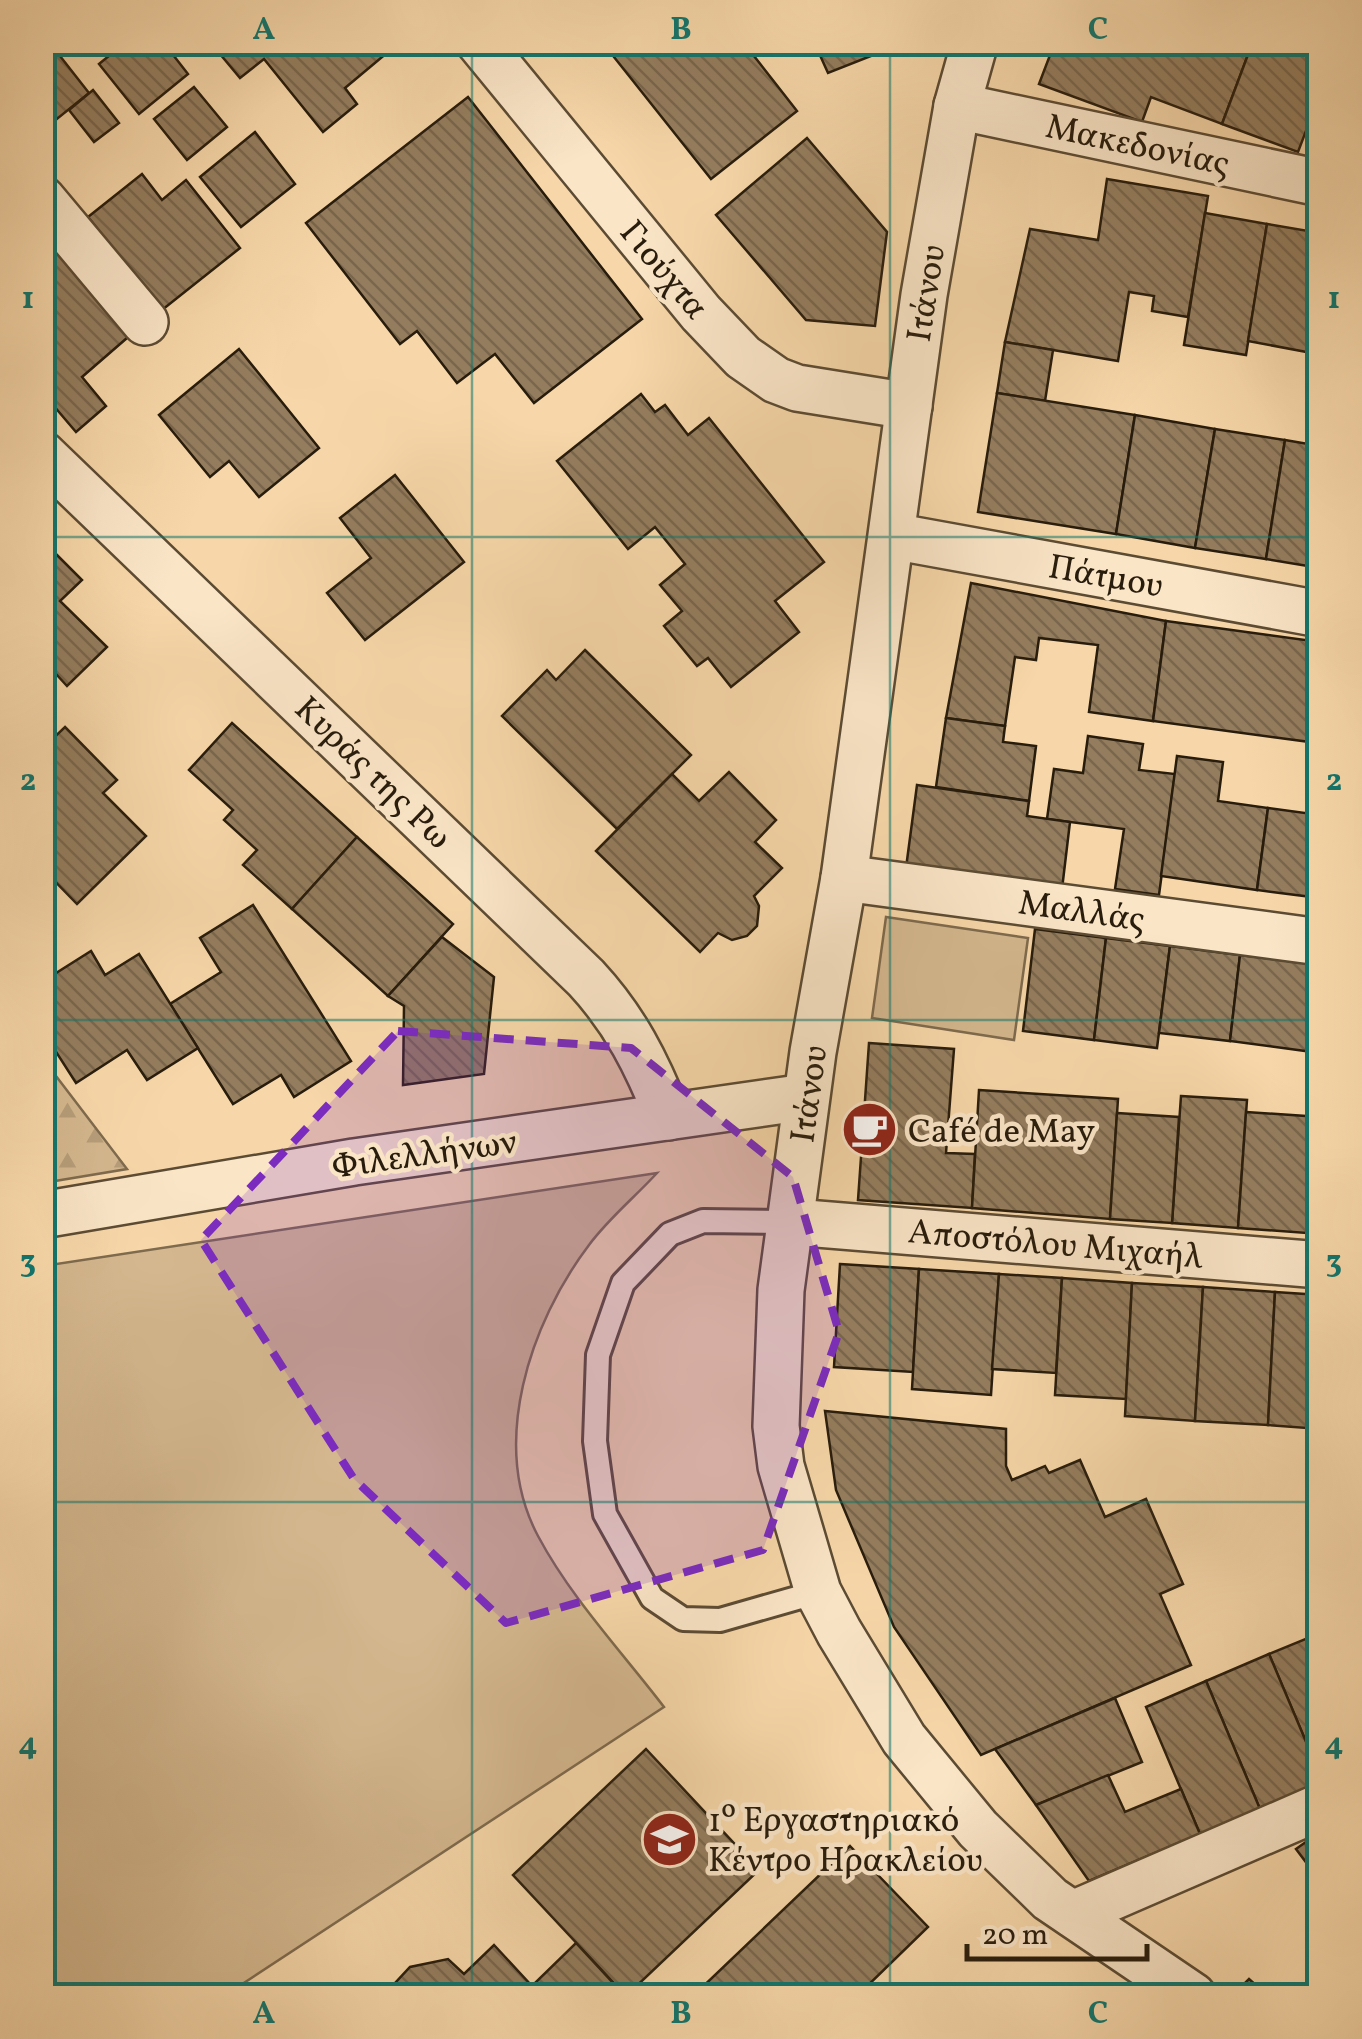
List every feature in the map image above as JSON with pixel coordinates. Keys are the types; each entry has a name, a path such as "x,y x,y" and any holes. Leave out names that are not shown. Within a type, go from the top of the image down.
{"street":[{"name":"Γιούχτα","path":"479,42 701,314 744,357 776,380 797,388 908,406"},
{"name":"Ιτάνου","path":"975,42 957,106 935,225 844,878 806,1097 793,1222 781,1290 776,1426 781,1466 818,1592 904,1739 1006,1858 1073,1914 1193,1996"},
{"name":"Μακεδονίας","path":"957,106 1320,183"},
{"path":"42,199 145,322"},
{"name":"Κυράς της Ρω","path":"42,454 586,978 637,1044 668,1117"},
{"name":"Πάτμου","path":"892,536 1320,614"},
{"name":"Μαλλάς","path":"844,878 1320,942"},
{"name":"Φιλελλήνων","path":"42,1215 354,1162 806,1097"},
{"name":"Αποστόλου Μιχαήλ","path":"793,1222 1320,1265"},
{"path":"1073,1914 1320,1807"}],"lane":[{"path":"793,1222 703,1220 670,1234 623,1283 598,1355 595,1441 605,1514 652,1598 683,1619 720,1620 818,1592"}],"highlighted area":[{"path":"398,1031 631,1048 793,1177 839,1332 763,1550 506,1623 354,1479 201,1240"}],"green space":[{"path":"886,917 1028,938 1014,1040 872,1018"},
{"path":"43,1059 127,1169 43,1183"},
{"path":"657,1173 596,1235 549,1310 523,1385 517,1463 524,1500 551,1559 664,1707 224,1996 43,1996 43,1266"}],"building":[{"path":"42,42 49,42 89,93 42,131"},
{"path":"126,42 163,42 188,74 139,114 99,64"},
{"path":"210,42 400,42 345,88 357,104 323,132 264,59 240,78"},
{"path":"612,42 743,42 797,111 711,179 606,47"},
{"path":"814,42 888,42 886,50 828,73"},
{"path":"1055,42 1252,44 1222,124 1151,97 1142,122 1039,84"},
{"path":"1249,42 1320,42 1320,94 1298,152 1222,124 1252,44"},
{"path":"194,87 227,127 187,160 154,119"},
{"path":"93,90 119,123 94,142 69,110"},
{"path":"468,97 642,319 534,403 495,354 457,383 417,331 400,344 306,223"},
{"path":"255,132 295,184 241,227 200,177"},
{"path":"807,138 887,232 875,326 806,320 716,215"},
{"path":"142,174 162,200 186,180 240,248 162,310 88,217"},
{"path":"1107,179 1208,196 1188,317 1152,311 1154,296 1129,292 1118,361 1005,342 1030,229 1098,240"},
{"path":"1205,213 1267,224 1246,355 1184,345"},
{"path":"42,223 135,331 82,377 106,406 76,432 42,392"},
{"path":"1267,224 1320,233 1317,354 1248,341"},
{"path":"1005,342 1053,350 1045,401 997,393"},
{"path":"239,349 319,448 259,497 229,461 210,477 159,415"},
{"path":"997,393 1135,415 1116,534 978,512"},
{"path":"641,394 655,412 665,405 688,435 709,418 824,562 775,601 799,632 731,687 708,658 697,666 664,626 682,611 660,585 685,564 655,527 628,549 557,461"},
{"path":"1135,415 1215,429 1195,548 1116,534"},
{"path":"1215,429 1285,440 1266,559 1195,548"},
{"path":"1285,440 1320,446 1320,568 1266,559"},
{"path":"395,475 464,562 365,640 327,593 371,558 340,518"},
{"path":"42,540 82,580 60,601 107,647 67,686 56,674 42,687"},
{"path":"971,583 1166,621 1153,721 1089,712 1098,645 1039,638 1036,660 1015,657 1005,726 946,718"},
{"path":"1166,621 1320,642 1310,742 1153,721"},
{"path":"585,650 691,755 617,829 502,716 547,670 556,680"},
{"path":"1320,672 1320,755 1309,753"},
{"path":"946,718 1005,726 1003,742 1036,746 1029,801 936,787"},
{"path":"232,723 357,837 292,909 243,865 257,850 224,820 233,810 189,770"},
{"path":"65,727 117,780 103,793 146,836 77,904 42,868 42,749"},
{"path":"1088,736 1143,744 1139,770 1175,774 1159,895 1115,889 1124,829 1047,819 1054,769 1083,773"},
{"path":"1177,756 1223,762 1218,801 1268,808 1257,890 1161,876"},
{"path":"729,772 776,820 755,842 782,868 754,896 759,906 757,926 747,936 732,940 718,933 700,952 596,851 672,774 699,801"},
{"path":"917,785 1029,801 1027,816 1070,822 1062,889 906,868"},
{"path":"1268,808 1320,815 1320,898 1257,890"},
{"path":"357,837 453,924 388,996 292,909"},
{"path":"253,905 351,1061 294,1097 281,1075 233,1104 170,1004 221,972 200,938"},
{"path":"1035,929 1106,938 1094,1040 1023,1031"},
{"path":"442,937 494,977 484,1074 403,1085 404,1006 388,996"},
{"path":"1106,938 1170,946 1157,1048 1094,1040"},
{"path":"1170,946 1240,955 1230,1041 1159,1033"},
{"path":"91,951 105,975 139,954 198,1048 147,1080 127,1050 76,1083 42,1030 42,982"},
{"path":"1240,955 1320,965 1320,1053 1230,1041"},
{"path":"869,1043 954,1049 946,1153 975,1154 972,1208 858,1200"},
{"path":"979,1090 1118,1099 1110,1219 972,1208"},
{"path":"1181,1096 1247,1100 1238,1228 1172,1223"},
{"path":"1246,1112 1320,1117 1320,1234 1238,1228"},
{"path":"1117,1113 1179,1117 1172,1223 1110,1219"},
{"path":"840,1264 919,1269 913,1372 834,1367"},
{"path":"919,1269 999,1274 991,1395 912,1389"},
{"path":"999,1274 1062,1278 1056,1373 992,1369"},
{"path":"1062,1278 1132,1283 1126,1399 1055,1395"},
{"path":"1132,1283 1203,1287 1195,1421 1125,1416"},
{"path":"1203,1287 1275,1292 1268,1425 1195,1421"},
{"path":"1275,1292 1320,1295 1320,1429 1268,1425"},
{"path":"825,1411 1006,1429 1006,1466 1012,1480 1045,1466 1049,1473 1080,1460 1105,1517 1146,1499 1183,1584 1160,1594 1191,1665 981,1755 894,1627 836,1490"},
{"path":"1320,1633 1320,1775 1269,1654"},
{"path":"1269,1654 1320,1775 1320,1784 1260,1809 1206,1681"},
{"path":"1206,1681 1260,1809 1200,1834 1146,1707"},
{"path":"1115,1698 1142,1762 1036,1805 995,1749"},
{"path":"646,1749 759,1870 626,1996 513,1875"},
{"path":"1108,1775 1125,1812 1181,1789 1200,1834 1089,1881 1036,1805"},
{"path":"1320,1832 1320,1881 1296,1849"},
{"path":"850,1846 928,1927 857,1996 693,1996"},
{"path":"576,1943 613,1983 599,1996 383,1996 410,1967 448,1959 464,1974 494,1945 532,1986"},
{"path":"1249,1979 1268,1996 1232,1996"}],"place":[{"name":"Café de May","path":"869,1130"},
{"name":"1⁰ Εργαστηριακό Κέντρο Ηρακλείου","path":"669,1839"}]}
